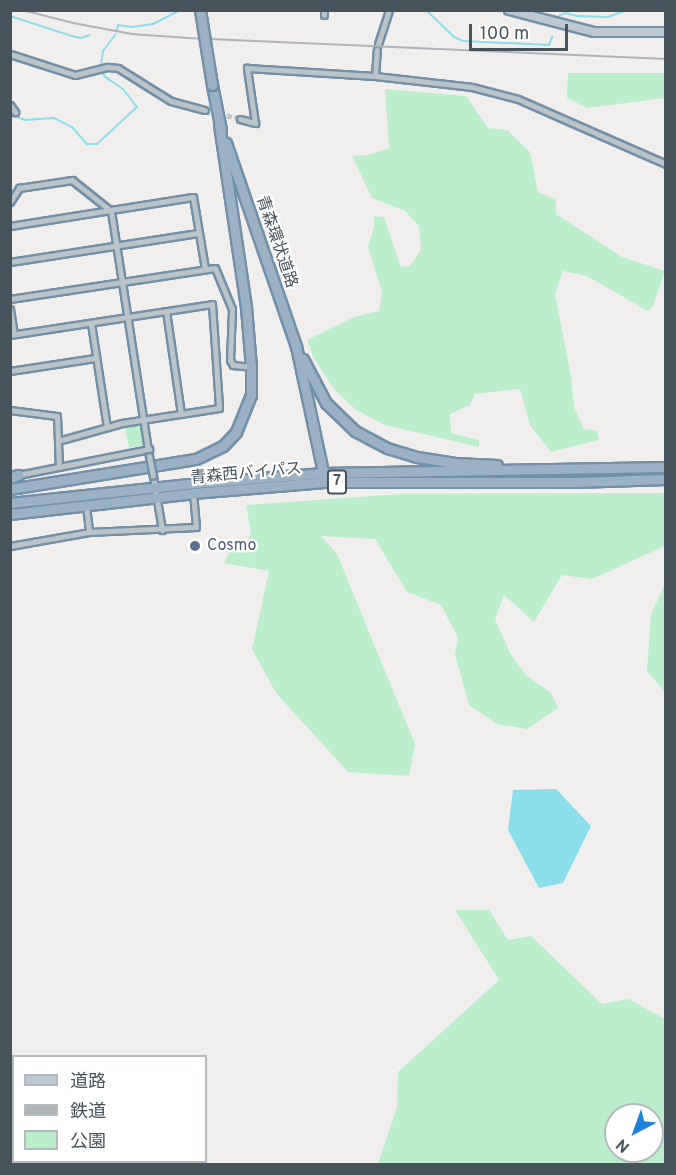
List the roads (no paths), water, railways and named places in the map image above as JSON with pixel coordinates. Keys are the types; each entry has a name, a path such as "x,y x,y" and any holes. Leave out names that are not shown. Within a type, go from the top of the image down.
{"highway":[{"name":"青森環状道路","path":"200,10 219,125 296,346 324,478"},
{"path":"10,489 178,463 210,453 223,446 242,422 251,395 251,367 246,307 219,125"},
{"path":"296,346 326,404 355,431 387,448 417,457 454,463 564,471"},
{"name":"青森西バイパス","path":"10,504 324,478 666,468"},
{"name":"青森西バイパス","path":"10,514 86,506 157,493 193,493 324,478 564,482 666,479"}],"main road":[{"path":"509,10 594,32 666,32"}],"street":[{"path":"375,76 377,47 389,10"},
{"path":"10,54 75,75 108,67 118,68 171,101 205,110"},
{"path":"240,119 255,123 247,68 375,76 472,87 518,99 666,164"},
{"path":"10,105 15,112"},
{"path":"10,202 19,188 72,180 111,211 162,530"},
{"path":"10,226 193,197 205,269"},
{"path":"10,262 198,233"},
{"path":"10,299 215,268 232,309 230,360 234,365 251,367"},
{"path":"10,309 12,335 212,304 219,408 107,426 58,441"},
{"path":"166,310 181,414"},
{"path":"91,323 107,426"},
{"path":"10,371 95,358"},
{"path":"10,410 57,416 58,467"},
{"path":"13,476 148,449"},
{"path":"10,546 89,532 196,527 193,493"},
{"path":"86,506 89,532"}],"water":[{"path":"556,789 591,826 563,883 539,888 508,830 513,790"}],"waterway":[{"path":"117,29 118,25 132,27 153,24 180,10"},
{"path":"426,10 454,37 463,41 549,45 552,37"},
{"path":"559,16 565,13 577,16 608,17 627,10"},
{"path":"10,16 72,36 81,38 90,35"},
{"path":"101,65 103,51 116,34"},
{"path":"10,114 25,120 54,118 72,127 87,144 97,144 137,107 123,89 105,77 102,71"}],"tunnel":[{"path":"205,110 240,119"}],"railway":[{"path":"22,10 73,23 132,34 666,59"}],"place":[{"name":"Cosmo","path":"195,546"}]}
